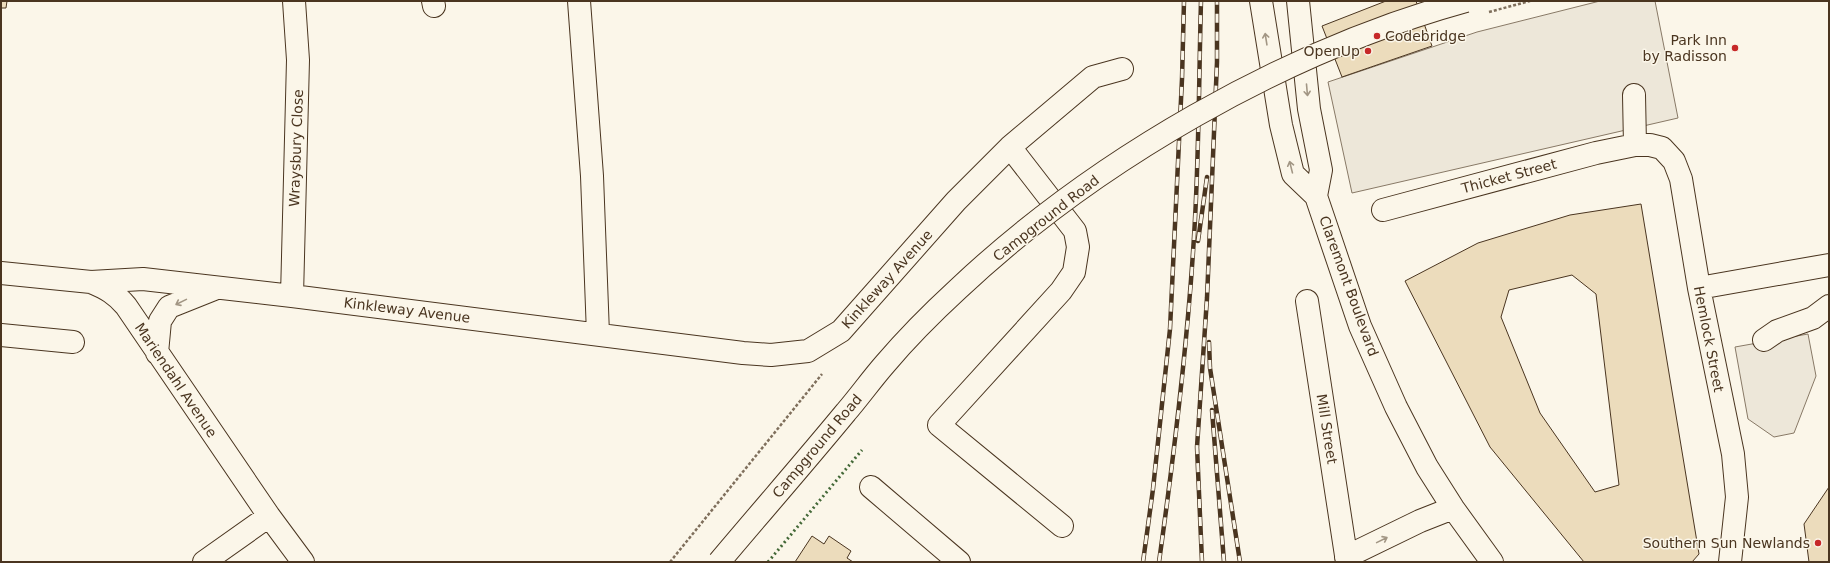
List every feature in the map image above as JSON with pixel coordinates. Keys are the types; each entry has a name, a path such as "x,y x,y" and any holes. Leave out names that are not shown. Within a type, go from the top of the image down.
{"street":[{"name":"Wraysbury Close","path":"292,296 298,60 294,1"},
{"path":"579,1 592,176 598,334"},
{"name":"Claremont Boulevard","path":"1261,1 1281,125 1293,174 1316,196 1363,332 1396,407 1427,467 1453,508 1492,562"},
{"name":"Claremont Boulevard","path":"1298,1 1308,109 1321,170 1316,196"},
{"name":"Campground Road","path":"719,562 848,411 886,363 959,288 1058,206 1131,155 1202,112 1275,74 1350,41 1442,8 1466,1"},
{"name":"Kinkleway Avenue","path":"91,282 142,279 292,296 743,353 771,355 808,351 841,331 956,201 1010,148 1093,78 1122,69"},
{"path":"1634,95 1635,145"},
{"name":"Thicket Street","path":"1383,210 1549,164 1635,145"},
{"name":"Hemlock Street","path":"1635,145 1650,145 1662,148 1674,161 1681,179 1699,288 1733,454 1737,497 1730,562"},
{"path":"1010,148 1075,231 1078,247 1074,272 1061,291 939,425 1062,526"},
{"path":"1699,288 1829,265"},
{"name":"Mariendahl Avenue","path":"1,273 91,282 105,287 116,295 126,306 269,516 303,562"},
{"name":"Kinkleway Avenue","path":"157,353 160,321 169,307 217,288"},
{"name":"Mill Street","path":"1307,301 1347,559 1420,521 1453,508"},
{"path":"1764,340 1777,331 1813,318 1829,306"},
{"path":"1,335 73,342"},
{"path":"871,487 959,562"},
{"path":"204,562 269,516"}],"path":[{"path":"1485,13 1530,1"},
{"path":"670,562 828,368"}],"shaded area":[{"path":"1600,1 1655,1 1678,118 1352,193 1328,82 1477,32"},
{"path":"1808,334 1816,376 1794,433 1774,437 1748,419 1735,347"}],"building":[{"path":"1,1 7,1 6,8 1,8"},
{"name":"Codebridge","path":"1386,1 1416,1 1432,46 1342,77 1322,26"},
{"path":"1641,204 1699,554 1692,562 1584,562 1490,447 1405,281 1478,243 1570,215","holes":["1572,275 1596,294 1619,485 1595,492 1540,413 1501,317 1509,290"]},
{"name":"Southern Sun Newlands","path":"1829,487 1829,562 1809,562 1804,524"},
{"path":"812,536 824,544 829,536 851,551 847,558 853,562 795,562"}],"railway":[{"path":"1143,562 1153,489 1170,329 1182,79 1184,1"},
{"path":"1159,562 1181,391 1189,305 1195,219 1201,1"},
{"path":"1202,562 1197,447 1207,298 1217,62 1217,1"},
{"path":"1198,241 1207,177"},
{"path":"1209,342 1210,368 1240,562"},
{"path":"1212,410 1224,562"}],"hedge":[{"path":"768,562 862,450"}],"place":[{"name":"Codebridge","path":"1377,36"},
{"name":"Park Inn by Radisson","path":"1735,48"},
{"name":"OpenUp","path":"1368,51"},
{"name":"Southern Sun Newlands","path":"1818,543"}]}
